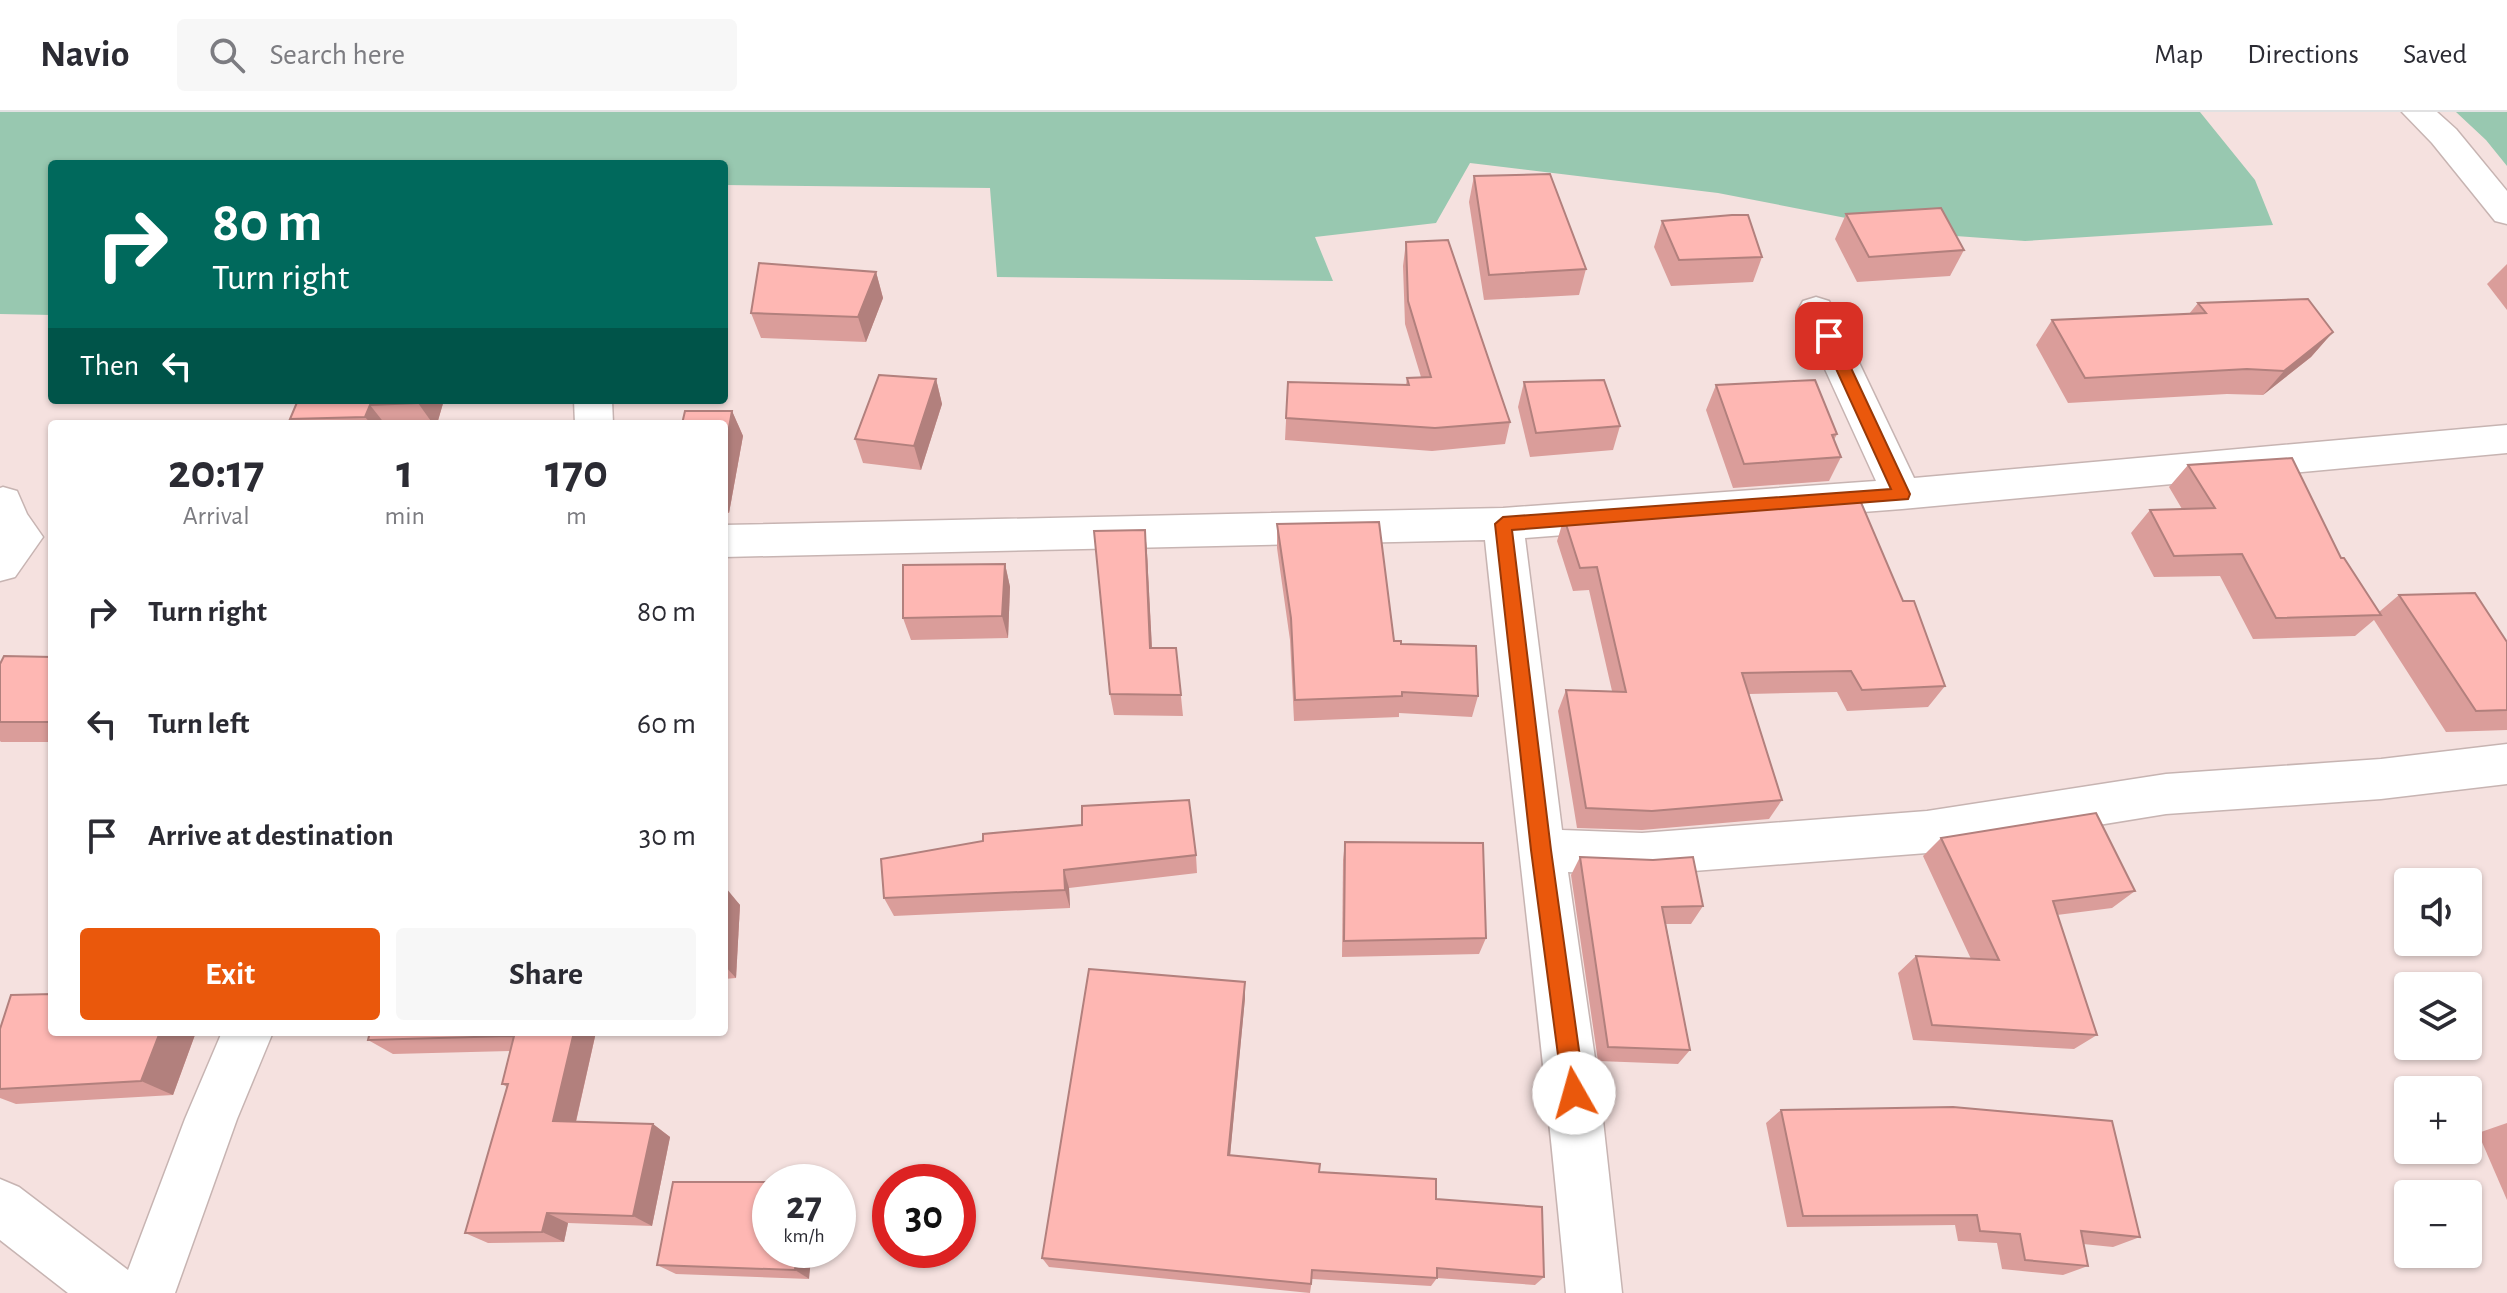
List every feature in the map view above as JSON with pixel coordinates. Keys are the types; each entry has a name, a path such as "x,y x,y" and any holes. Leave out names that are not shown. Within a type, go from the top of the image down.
{"street":[{"path":"2418,112 2444,136 2507,213"},
{"path":"1816,310 1902,494"},
{"path":"728,541 1503,524 1902,494 2507,439"},
{"path":"0,565 23,537 9,521 3,502"},
{"path":"1503,524 1541,850 1574,1093 1594,1293"},
{"path":"1541,850 1642,854 1927,832 2166,794 2381,779 2507,764"},
{"path":"147,1293 211,1119 246,1036"},
{"path":"0,1206 113,1293"}],"green space":[{"path":"0,112 2200,112 2255,180 2273,225 2025,241 1928,234 1718,193 1470,163 1436,223 1315,237 1333,281 997,277 990,188 728,185 728,160 48,160 48,315 0,314"},
{"path":"2456,112 2507,112 2507,166 2486,140"}],"building":[{"path":"1550,174 1586,269 1489,275 1474,176"},
{"path":"1941,208 1964,250 1869,257 1846,214"},
{"path":"1748,215 1762,257 1679,260 1662,221"},
{"path":"1448,240 1510,422 1435,428 1286,418 1288,382 1409,385 1407,378 1431,377 1408,301 1406,242"},
{"path":"759,263 876,272 858,317 751,313"},
{"path":"2308,299 2333,332 2284,371 2247,369 2085,378 2052,320 2206,313 2198,303"},
{"path":"879,375 936,379 914,446 855,439"},
{"path":"1604,380 1620,426 1536,433 1524,382"},
{"path":"1815,380 1837,434 1832,435 1841,457 1744,464 1716,385"},
{"path":"296,404 394,404 370,405 365,417 290,419"},
{"path":"685,411 732,411 728,433 728,420 683,420"},
{"path":"2292,458 2341,558 2344,558 2381,615 2276,618 2242,554 2174,556 2150,510 2215,508 2188,465"},
{"path":"1857,493 1903,601 1914,601 1945,686 1862,690 1851,671 1742,673 1782,800 1652,811 1586,808 1566,690 1626,692 1597,567 1580,568 1564,518 1741,508 1739,504 1757,501"},
{"path":"1379,522 1394,641 1401,641 1401,644 1476,646 1478,696 1402,692 1402,696 1295,700 1291,618 1277,524"},
{"path":"1145,530 1150,648 1176,648 1181,695 1110,694 1094,531"},
{"path":"1005,564 1002,616 903,618 903,565"},
{"path":"2475,593 2507,642 2507,710 2476,711 2399,595"},
{"path":"4,656 48,657 48,722 0,722 0,664"},
{"path":"1189,800 1196,855 1064,870 1065,890 884,898 881,859 983,841 983,834 1082,825 1082,806"},
{"path":"2096,813 2135,891 2053,901 2097,1035 1932,1025 1916,956 1999,960 1941,838"},
{"path":"1345,842 1483,843 1486,938 1344,941"},
{"path":"1580,857 1653,860 1693,857 1703,906 1662,907 1690,1050 1608,1047"},
{"path":"1089,969 1245,982 1228,1155 1320,1164 1319,1172 1436,1179 1436,1199 1542,1207 1544,1277 1437,1268 1437,1278 1312,1270 1311,1284 1042,1258"},
{"path":"48,994 48,1036 158,1036 141,1081 0,1089 0,1029 11,995"},
{"path":"369,1036 514,1036 368,1040"},
{"path":"514,1036 573,1036 553,1121 653,1124 633,1216 547,1213 542,1232 465,1233 508,1084 502,1084"},
{"path":"1953,1107 2112,1121 2140,1237 2081,1231 2088,1266 2025,1260 2020,1234 1980,1231 1977,1215 1803,1216 1781,1110"},
{"path":"673,1182 752,1182 752,1268 795,1268 795,1270 657,1265"}],"route":[{"path":"1574,1093 1541,850 1503,524 1902,494 1829,336"}]}
